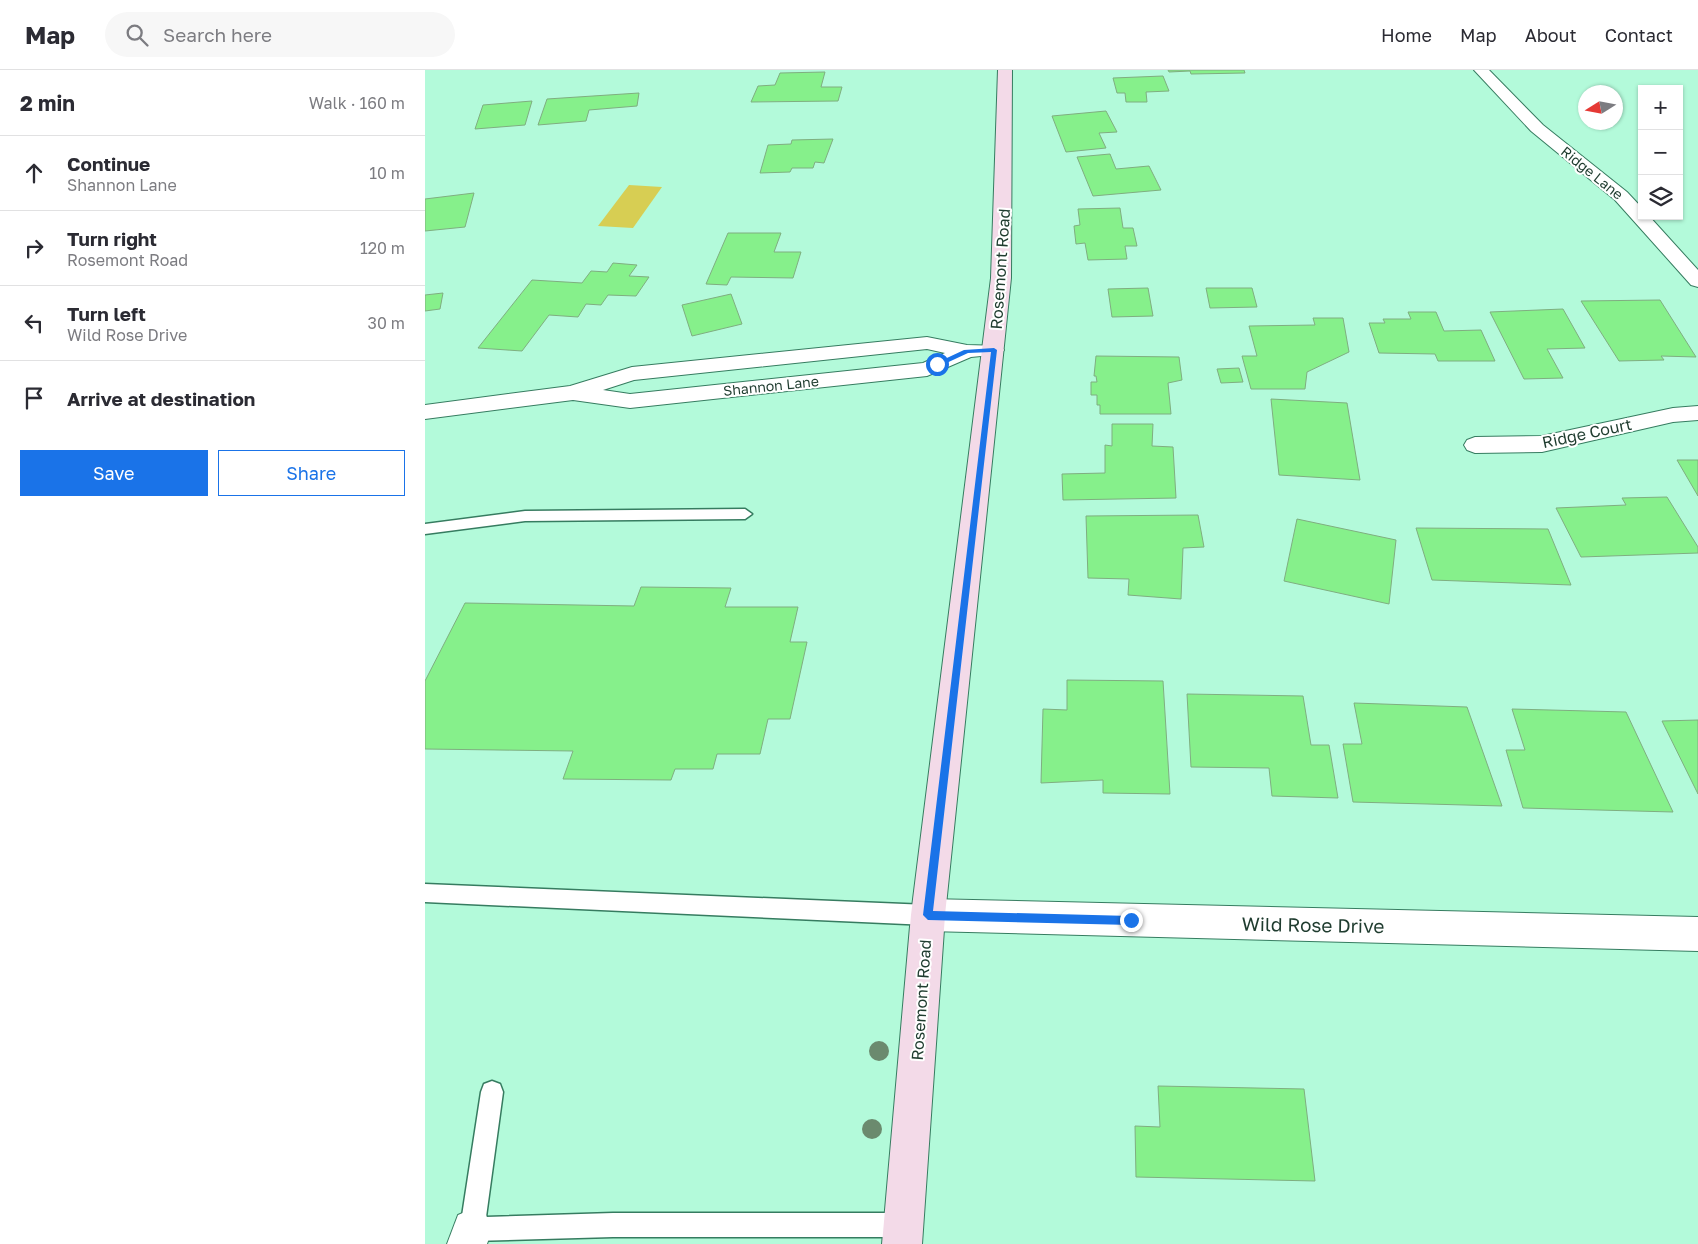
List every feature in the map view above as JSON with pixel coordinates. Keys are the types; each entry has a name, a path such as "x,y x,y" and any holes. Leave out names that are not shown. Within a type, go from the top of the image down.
{"main road":[{"name":"Rosemont Road","path":"903,1234 928,915 994,350 1005,208 1005,70"}],"street":[{"name":"Ridge Lane","path":"1481,70 1537,128 1621,196 1698,281"},
{"name":"Shannon Lane","path":"425,412 572,392 630,401 927,369 967,351 994,350"},
{"name":"Ridge Court","path":"1475,445 1542,444 1673,415 1698,414"},
{"name":"Wild Rose Drive","path":"928,915 1698,934"}],"lane":[{"path":"425,529 525,516 745,514"},
{"path":"425,894 928,915"},
{"path":"492,1092 470,1236 613,1225 903,1234"}],"shaded area":[{"path":"629,185 662,187 633,228 598,226"}],"building":[{"path":"1168,70 1244,70 1245,73 1191,74 1190,71 1169,72"},
{"path":"825,72 821,87 842,87 838,101 751,102 758,86 775,85 780,73"},
{"path":"1163,76 1169,91 1146,92 1147,102 1126,102 1125,93 1117,93 1113,78"},
{"path":"639,93 637,106 589,110 586,121 538,125 547,99"},
{"path":"532,101 525,125 475,129 483,105"},
{"path":"1106,111 1117,132 1099,133 1106,148 1066,152 1052,116"},
{"path":"833,139 824,163 815,162 813,168 792,168 790,172 760,173 768,145 791,144 792,140"},
{"path":"1110,154 1116,169 1149,166 1161,190 1093,196 1077,157"},
{"path":"474,193 465,227 425,231 425,199"},
{"path":"1120,208 1123,228 1133,228 1137,246 1125,246 1127,259 1088,260 1085,243 1076,244 1074,226 1080,225 1078,209"},
{"path":"728,233 781,233 774,252 801,252 793,278 731,277 727,285 706,284"},
{"path":"613,263 637,265 629,276 649,277 636,296 608,295 601,305 586,304 578,317 549,315 522,351 478,348 532,280 582,283 591,271 607,272"},
{"path":"1148,288 1153,316 1112,317 1108,289"},
{"path":"1206,288 1252,288 1257,307 1210,308"},
{"path":"443,293 440,309 425,311 425,295"},
{"path":"731,294 742,324 692,336 682,305"},
{"path":"1660,300 1696,357 1661,356 1664,360 1619,361 1581,301"},
{"path":"1563,309 1585,348 1547,349 1563,378 1524,379 1490,312"},
{"path":"1408,312 1436,312 1444,331 1481,330 1495,361 1438,361 1435,354 1379,353 1369,323 1385,323 1383,319 1411,319"},
{"path":"1313,318 1343,318 1349,352 1307,372 1305,389 1251,389 1242,356 1257,356 1249,326 1315,325"},
{"path":"1096,356 1179,357 1182,380 1168,383 1171,414 1100,414 1100,405 1097,405 1097,395 1091,395 1091,382 1097,382 1096,376 1094,376"},
{"path":"1239,368 1243,382 1221,383 1217,369"},
{"path":"1271,399 1347,403 1360,480 1279,475"},
{"path":"1112,424 1153,424 1152,446 1173,447 1176,498 1063,500 1062,474 1105,473 1105,445 1112,446"},
{"path":"1677,460 1698,460 1698,496"},
{"path":"1667,497 1698,547 1698,553 1581,557 1556,508 1626,505 1622,498"},
{"path":"1198,515 1204,547 1183,548 1181,599 1128,595 1129,579 1088,578 1086,516"},
{"path":"1297,519 1396,540 1389,604 1284,581"},
{"path":"1416,528 1548,529 1571,585 1432,580"},
{"path":"641,587 731,588 725,607 798,607 790,642 807,642 790,719 768,719 760,754 717,754 713,769 675,769 671,780 563,779 573,751 425,749 425,681 465,603 634,606"},
{"path":"1067,680 1163,681 1170,794 1103,793 1103,780 1041,783 1043,709 1067,710"},
{"path":"1187,694 1303,696 1311,745 1329,745 1338,798 1272,796 1269,768 1191,767"},
{"path":"1354,703 1467,707 1502,806 1353,802 1343,744 1362,744"},
{"path":"1512,709 1626,712 1673,812 1523,808 1506,750 1525,750"},
{"path":"1698,720 1698,794 1662,721"},
{"path":"1158,1086 1304,1089 1315,1181 1136,1177 1135,1126 1160,1127"}],"route":[{"path":"937,364 967,351 994,350 928,915 1131,920"}]}
